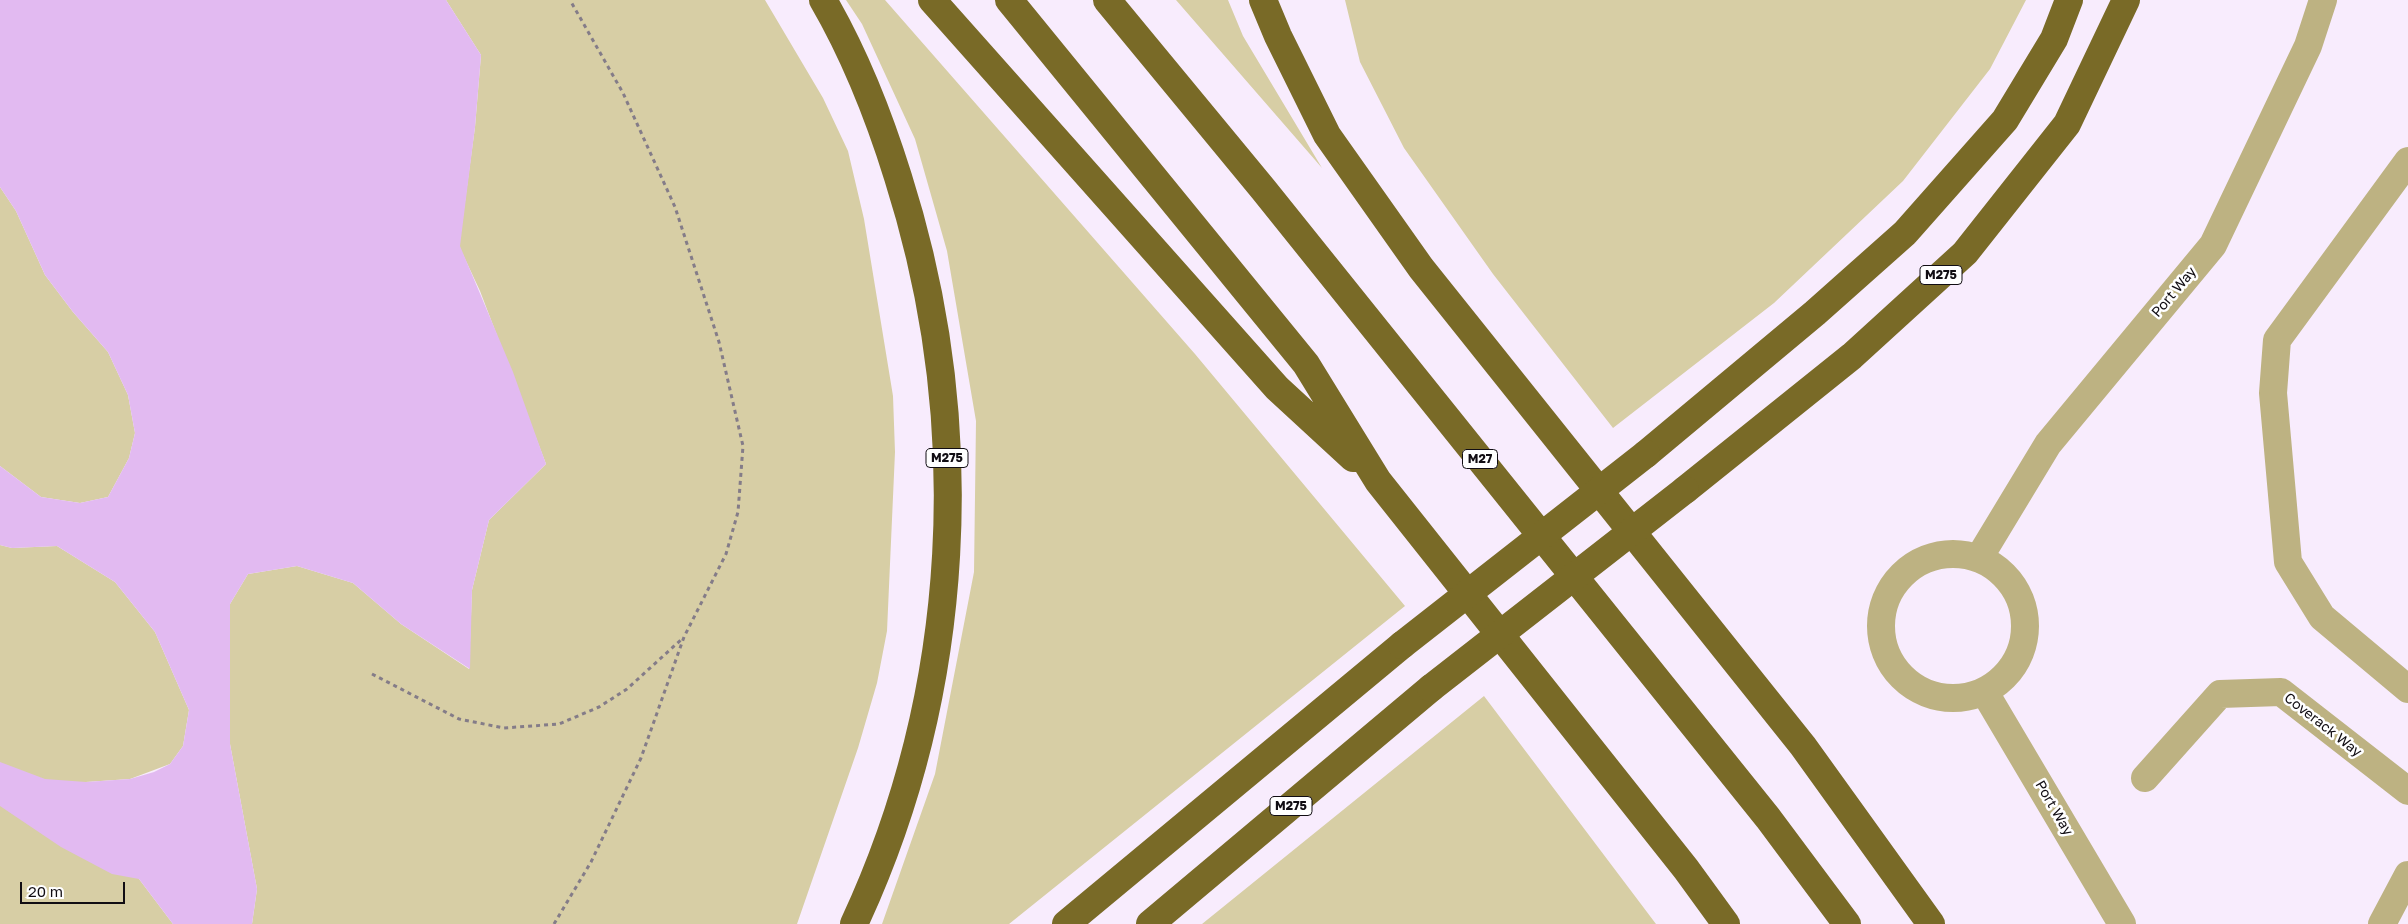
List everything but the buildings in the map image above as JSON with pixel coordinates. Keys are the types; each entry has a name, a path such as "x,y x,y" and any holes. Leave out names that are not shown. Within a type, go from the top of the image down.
{"highway":[{"name":"M275","path":"823,0 855,64 882,128 908,208 934,317 941,366 948,466 946,571 933,679 912,771 895,825 854,924"},
{"path":"932,0 1277,388 1378,481"},
{"path":"1009,0 1306,364 1378,481 1686,869 1726,924"},
{"name":"M27","path":"1107,0 1263,189 1768,818 1847,924"},
{"path":"1263,0 1278,36 1327,135 1421,268 1803,746 1931,924"},
{"path":"1066,924 1402,645 1646,454 1815,312 1905,233 2004,120 2054,39 2070,0"},
{"name":"M275","path":"1150,924 1431,688 1685,490 1852,356 1965,253 2067,124 2126,0"}],"street":[{"name":"Port Way","path":"1979,558 2048,444 2213,245 2308,46 2323,0"},
{"path":"2408,161 2277,340 2273,392 2288,562 2322,617 2408,689"},
{"path":"1954,553 1979,558 2001,571 2012,584 2023,606 2026,631 2019,656 2005,677 1984,692 1960,698 1941,698 1917,689 1897,674 1884,652 1880,632 1882,606 1893,584 1911,566 1929,557 1954,553"},
{"name":"Port Way","path":"1984,692 2122,924"},
{"name":"Coverack Way","path":"2145,778 2220,694 2281,692 2408,791"},
{"path":"2382,924 2408,875"}],"path":[{"path":"554,924 592,862 641,758 684,637 726,554 738,512 743,446 720,342 675,207 623,93 570,0"},
{"path":"372,674 459,719 504,728 559,724 599,707 627,688 684,637"}],"shaded area":[{"path":"0,0 446,0 481,55 475,127 460,246 513,372 546,464 489,520 472,590 470,669 401,624 353,583 297,566 248,574 230,604 230,744 257,889 252,924 173,924 139,879 112,874 61,847 0,806 0,762 45,779 86,782 130,779 154,772 170,764 183,746 189,710 155,632 115,582 57,546 12,548 0,545 0,466 41,497 80,503 108,497 129,458 135,433 128,395 108,352 73,312 45,275 16,211 0,187"},
{"path":"446,0 765,0 823,98 848,151 864,219 893,396 895,452 887,631 877,683 858,748 797,924 252,924 257,889 230,744 230,604 248,574 297,566 353,583 401,624 469,669 472,590 489,520 546,464 480,291 459,246 475,127 481,55"},
{"path":"846,0 885,0 1195,354 1405,606 1009,924 882,924 935,774 974,572 976,421 947,251 915,139 862,24"},
{"path":"1176,0 1228,0 1243,36 1322,168"},
{"path":"1345,0 2026,0 1990,69 1903,181 1774,303 1613,428 1493,274 1404,148 1360,62"},
{"path":"0,187 16,211 45,275 73,312 108,352 128,395 135,433 129,458 108,497 80,503 41,497 0,466"},
{"path":"0,545 12,548 57,546 115,582 155,632 189,710 183,746 170,764 130,779 86,782 139,879 173,924 0,924"},
{"path":"1484,696 1656,924 1202,924"}]}
